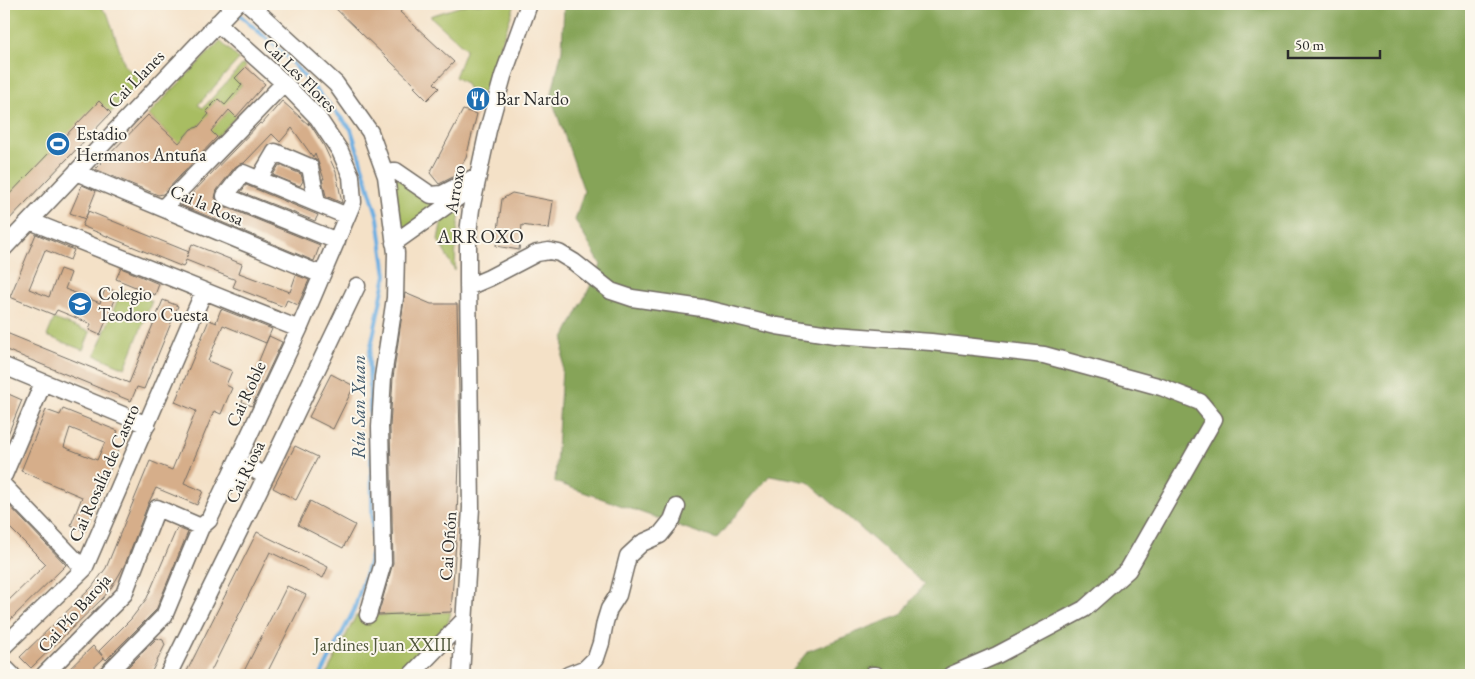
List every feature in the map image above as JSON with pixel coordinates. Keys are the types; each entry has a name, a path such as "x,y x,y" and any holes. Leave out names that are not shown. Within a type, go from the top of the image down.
{"street":[{"name":"Cai Llanes","path":"4,248 236,4"},
{"path":"249,4 336,84 370,132 386,176 394,243 395,298 382,376 380,427 383,563 368,615"},
{"name":"Arroxo","path":"471,420 468,232 476,181 503,76 529,4"},
{"name":"Cai Les Flores","path":"217,24 284,83 318,118 340,151 351,176 353,202 322,275"},
{"path":"163,208 284,83"},
{"path":"258,179 275,152 310,167 317,203"},
{"path":"386,176 392,171 396,171 431,195 442,194 476,181"},
{"name":"Cai la Rosa","path":"76,172 322,275"},
{"path":"336,243 224,196 243,173 347,216"},
{"path":"394,243 463,193 476,181"},
{"path":"30,220 299,329"},
{"path":"468,287 537,253 549,250 559,253 574,262 611,291 632,298 702,308 778,326 835,335 930,342 1044,355 1161,387 1200,402 1214,419 1128,570 1084,609 997,655 951,675"},
{"name":"Cai Roble","path":"106,675 164,616 201,527 209,520 299,329 322,275"},
{"name":"Cai Riosa","path":"168,675 357,286"},
{"name":"Cai Rosalía de Castro","path":"4,646 84,569 204,291"},
{"path":"4,366 147,425"},
{"path":"4,475 43,382"},
{"name":"Cai Oñón","path":"461,675 471,508 471,420"},
{"path":"228,480 232,482 223,500 226,501 245,465 266,476"},
{"path":"4,486 84,569"},
{"name":"Cai Pío Baroja","path":"44,675 124,594 157,508 201,527"},
{"path":"568,675 586,668 596,658 609,609 618,595 628,556 642,543 660,535 672,520 677,508"},
{"path":"411,675 463,621"},
{"path":"4,667 12,675"}],"green space":[{"name":"Estadio Hermanos Antuña","path":"4,4 98,4 108,15 125,66 141,81 4,225"},
{"path":"468,4 515,4 484,93 469,89 465,83 455,77 466,49 430,16"},
{"path":"564,4 1471,4 1471,675 788,675 808,651 901,615 924,584 808,482 770,475 716,539 555,482 564,338 601,265 575,220 584,191 551,97 562,50"},
{"path":"220,41 239,59 198,105 203,108 243,64 246,67 235,78 242,85 235,93 246,104 233,114 236,117 217,137 201,123 198,127 191,129 175,151 169,134 148,115","holes":["218,99 229,110 218,122 206,111"]},
{"path":"393,175 442,202 399,233"},
{"path":"462,199 456,240 455,271 438,240 442,219"},
{"path":"122,289 152,301 125,368 95,355"},
{"path":"54,319 90,332 83,350 47,336"},
{"name":"Jardines Juan XXIII","path":"451,612 448,623 396,675 326,675 356,616"}],"building":[{"path":"331,4 408,4 400,12 454,62 434,83 439,88 427,100 414,87 416,86"},
{"path":"246,67 265,84 236,117 229,110 211,131 217,137 163,194 158,195 95,169 148,115 179,143 191,129 198,127 209,114 206,111 218,99 225,105 242,85 235,78"},
{"path":"99,101 111,113 4,225 4,200"},
{"path":"282,101 310,124 324,146 336,172 342,203 326,196 322,179 324,179 315,153 313,157 292,128 280,142 272,134 244,163 235,167 217,190 215,198 221,205 320,245 314,261 181,205 260,123 262,124"},
{"path":"463,110 477,114 466,158 455,176 439,184 430,173"},
{"path":"279,165 301,174 303,181 300,186 273,175"},
{"path":"82,185 96,191 88,211 189,252 192,244 242,264 239,273 290,292 296,275 309,280 298,305 287,300 284,307 233,287 236,280 186,260 183,267 82,226 85,219 70,213"},
{"path":"246,185 318,215 315,221 241,192"},
{"path":"512,193 553,201 549,229 522,225 519,250 496,246 502,199"},
{"path":"36,234 74,250 70,260 45,250 29,289 49,297 60,269 71,273 65,289 100,303 106,287 118,293 100,335 89,330 91,324 57,310 54,315 10,297"},
{"path":"121,268 159,284 155,295 116,279"},
{"path":"405,293 431,304 457,304 460,438 451,612 378,615 393,563 390,427 393,378"},
{"path":"163,300 178,306 144,389 137,387 131,401 4,349 4,332 129,383"},
{"path":"221,309 272,329 266,343 223,325 208,361 232,371 226,385 232,388 221,414 214,411 184,483 203,491 197,505 156,488 126,562 111,588 31,668 20,657 92,587 106,568 150,461 172,470 196,411 175,402 209,320 217,323"},
{"path":"269,336 282,342 252,406 242,402"},
{"path":"331,374 354,386 333,429 309,417"},
{"path":"4,392 22,400 4,444"},
{"path":"63,409 118,431 112,445 119,448 85,531 71,525 82,497 21,471 46,410 60,415","holes":["70,428 105,442 97,460 64,447"]},
{"path":"295,446 318,457 296,500 273,488"},
{"path":"4,500 66,565 4,626 4,605 46,564 4,522"},
{"path":"310,501 355,525 343,548 298,525"},
{"path":"177,528 188,532 156,610 106,660 99,651 131,619 147,598"},
{"path":"257,532 328,567 323,578 270,552 209,675 185,675"},
{"path":"287,586 306,595 266,675 242,675"},
{"path":"157,638 163,640 165,645 150,675 120,675"},
{"path":"93,646 104,658 86,675 63,675"}],"waterway":[{"name":"Ríu San Xuan","path":"234,10 285,55 351,129 378,218 386,275 369,356 373,550 354,610 321,675"}],"place":[{"name":"Bar Nardo","path":"478,99"},
{"name":"Estadio Hermanos Antuña","path":"58,144"},
{"name":"Colegio Teodoro Cuesta","path":"80,304"}],"district":[{"name":"ARROXO","path":"481,236"}]}
